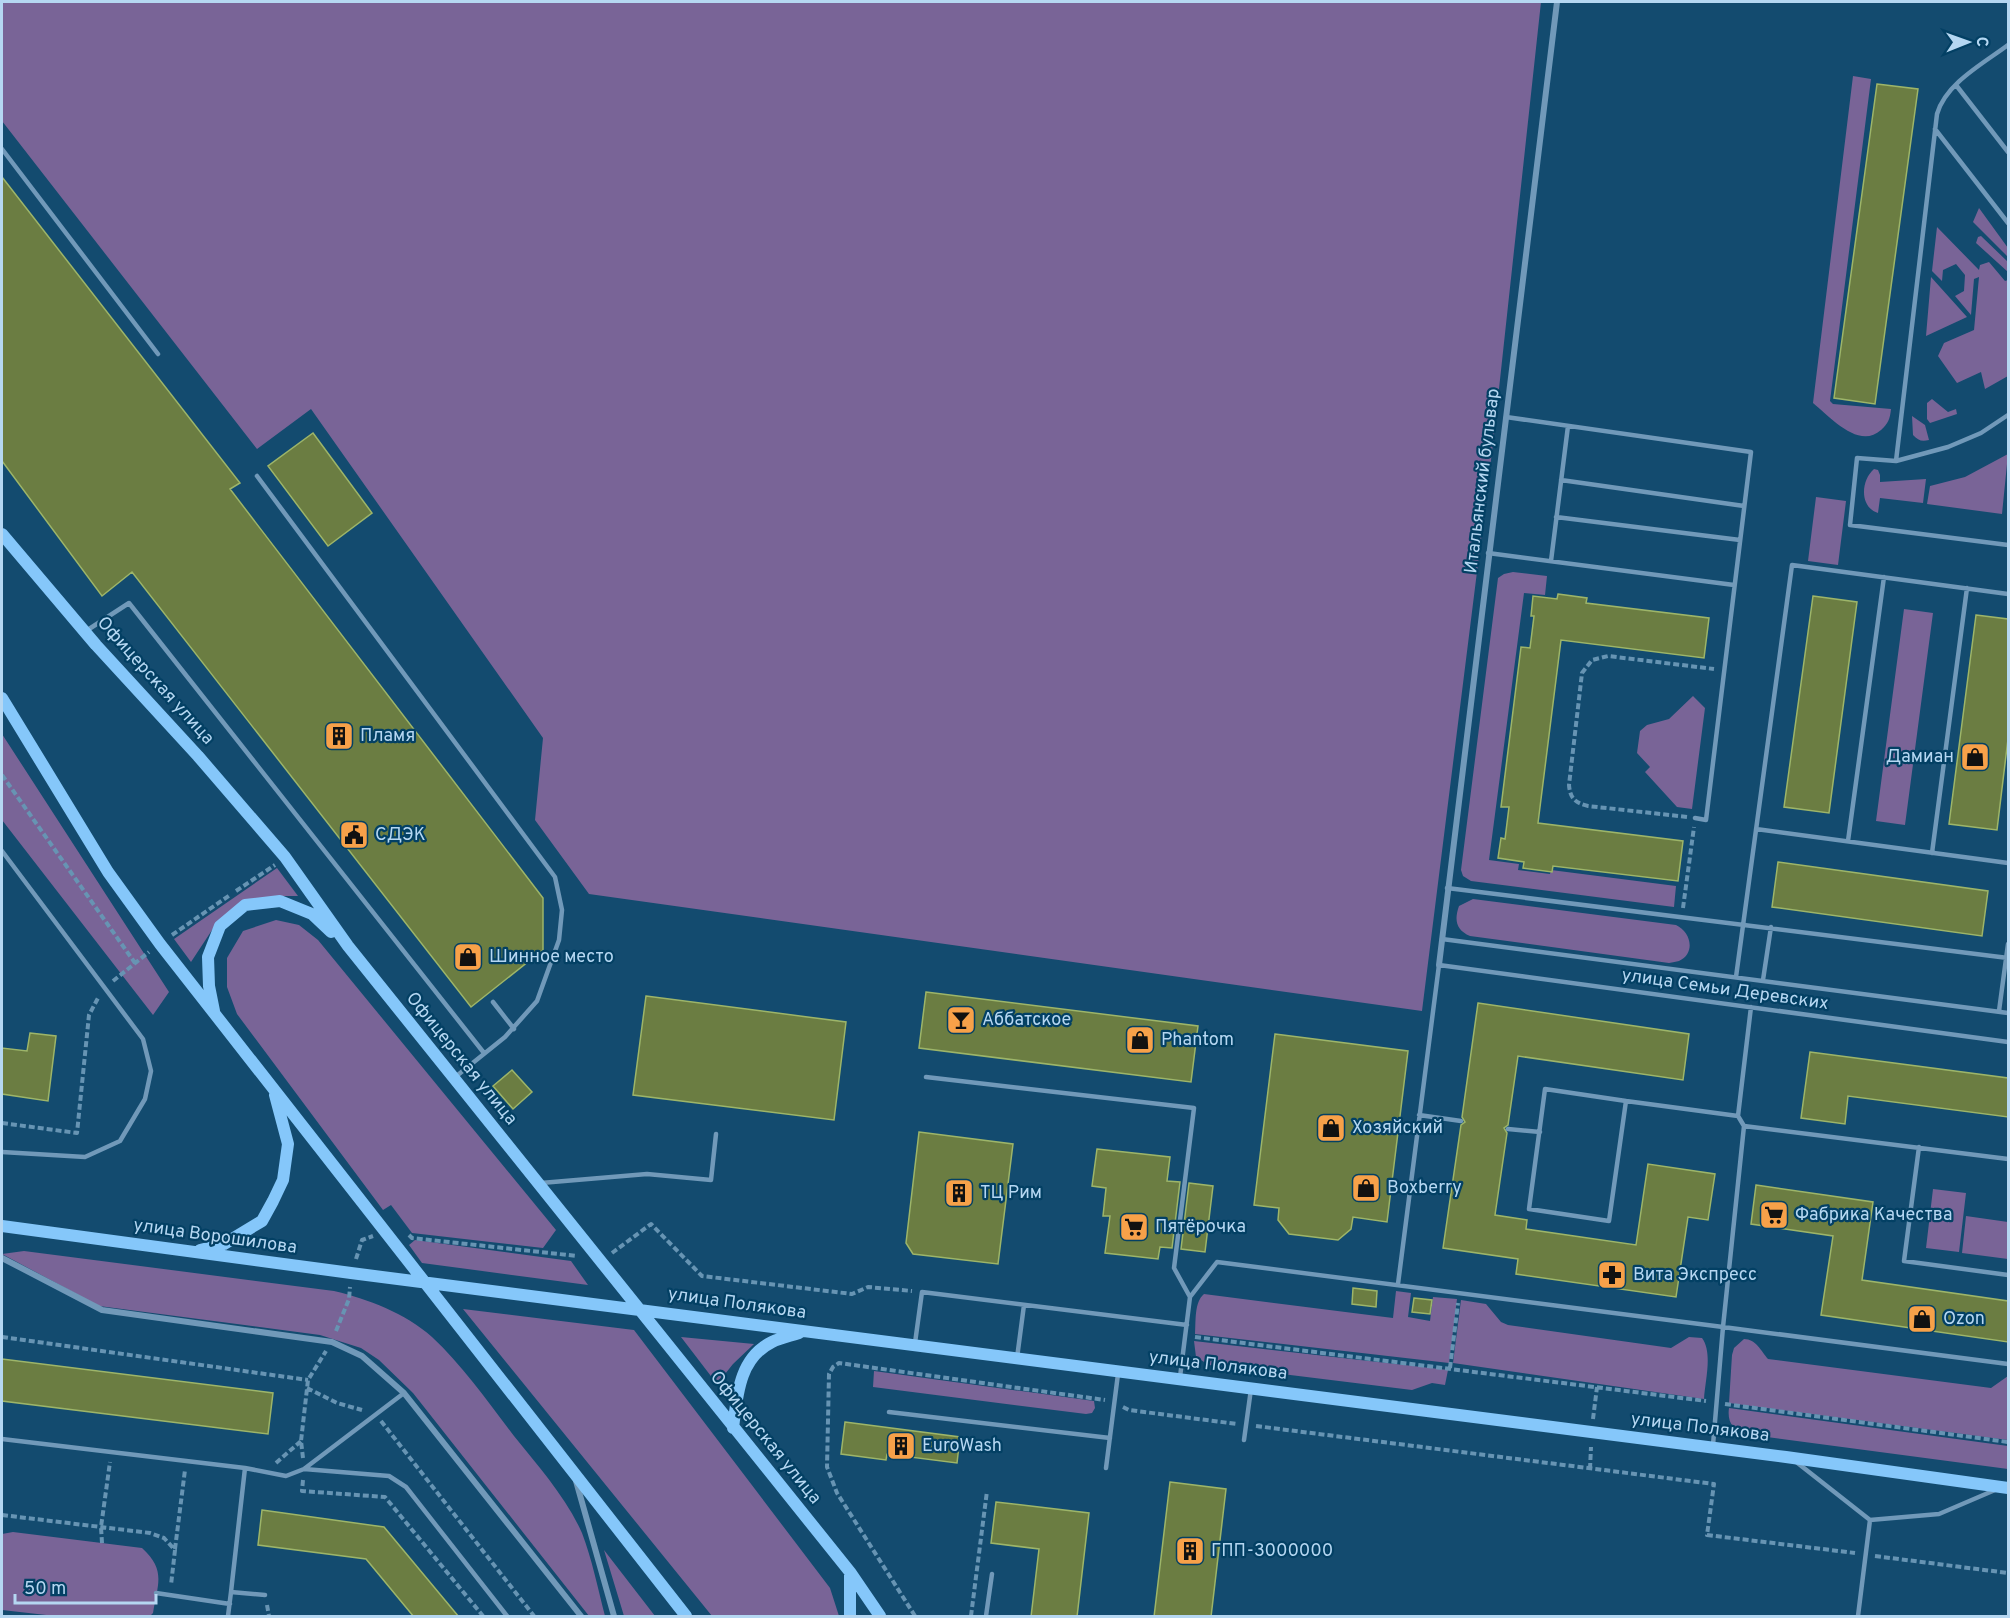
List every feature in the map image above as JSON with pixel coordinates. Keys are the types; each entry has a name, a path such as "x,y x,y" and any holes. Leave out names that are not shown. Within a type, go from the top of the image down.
{"main road":[{"name":"Офицерская улица","path":"2,534 285,857 348,946 850,1572 880,1617"},
{"path":"2,698 108,872 160,944 686,1617"},
{"path":"215,1016 209,986 208,957 220,926 245,905 280,901 312,914 348,946"},
{"path":"190,1252 224,1244 262,1221 273,1201 283,1180 288,1144 273,1089"},
{"name":"улица Ворошилова","path":"2,1226 423,1282"},
{"name":"улица Полякова","path":"423,1282 1791,1458 2005,1488"},
{"path":"733,1428 737,1388 751,1358 771,1342 802,1332"},
{"path":"850,1572 850,1617"}],"street":[{"name":"Итальянский бульвар","path":"1439,965 1557,2"},
{"path":"2,1258 102,1310 332,1342 362,1356 404,1393 581,1617"},
{"path":"573,1472 614,1617"}],"lane":[{"path":"1896,461 1935,129 1940,105 1956,85 2008,45"},
{"path":"1956,85 2008,152"},
{"path":"1935,129 2008,224"},
{"path":"2,149 158,354"},
{"path":"2008,415 1981,433 1948,447 1896,461 1857,459 1850,525 2008,545"},
{"path":"1506,417 1751,452 1706,820 1695,818"},
{"path":"1551,561 1568,426"},
{"path":"257,476 555,877 562,910 559,940 537,1000 514,1029 454,1078"},
{"path":"1561,480 1744,506"},
{"path":"1556,517 1740,540"},
{"path":"1488,553 1734,585"},
{"path":"1736,977 1792,565 2008,594"},
{"path":"1848,841 1884,577"},
{"path":"1932,853 1967,588"},
{"path":"86,631 129,603 484,1053"},
{"path":"1756,829 2008,863"},
{"path":"2,851 143,1039 151,1071 145,1099 120,1141 85,1157 2,1152"},
{"path":"1447,888 2008,957"},
{"path":"1763,980 1771,927"},
{"path":"1442,939 2008,1013"},
{"path":"1999,1011 2008,944"},
{"path":"1398,1284 1439,965"},
{"name":"улица Семьи Деревских","path":"1439,965 2008,1042"},
{"path":"493,1002 514,1029"},
{"path":"1712,1448 1744,1126 1738,1116 1751,1007"},
{"path":"926,1077 1194,1108 1174,1268 1190,1298"},
{"path":"1626,1101 1609,1221 1529,1209 1545,1089 1738,1116"},
{"path":"1419,1115 1461,1121"},
{"path":"1744,1126 2008,1160"},
{"path":"1508,1129 1539,1132"},
{"path":"538,1183 647,1174 711,1180 716,1134"},
{"path":"1919,1148 1904,1261 2008,1275"},
{"path":"1180,1380 1190,1298 1217,1262 2008,1364"},
{"path":"915,1346 922,1292 1186,1325"},
{"path":"1017,1359 1024,1305"},
{"path":"1106,1468 1118,1371"},
{"path":"1244,1440 1251,1389"},
{"path":"2,1439 245,1468 286,1476 304,1469 404,1393"},
{"path":"889,1412 1110,1438"},
{"path":"1791,1458 1870,1520 1939,1514 2005,1488"},
{"path":"228,1617 245,1468"},
{"path":"304,1469 389,1476 406,1487 507,1617"},
{"path":"1858,1617 1870,1520"},
{"path":"986,1617 992,1574"},
{"path":"231,1592 265,1595"},
{"path":"156,1593 230,1604"}],"path":[{"path":"1683,910 1695,818 1588,806 1574,801 1570,794 1569,785 1582,673 1592,660 1608,656 1724,670"},
{"path":"2,775 135,963"},
{"path":"2,1123 77,1133 89,1014 104,988 160,944 285,857"},
{"path":"602,1261 651,1224 702,1276 852,1294 868,1287 922,1292"},
{"path":"406,1231 412,1238 580,1256"},
{"path":"384,1232 362,1240 351,1273 349,1299 332,1342 308,1380 301,1441 304,1469 302,1491 385,1497 483,1617"},
{"path":"1450,1368 1459,1292"},
{"path":"1185,1336 1450,1368 2008,1442"},
{"path":"2,1337 308,1380"},
{"path":"915,1617 837,1493 827,1467 829,1374 839,1363 1114,1401 1129,1410 1714,1484 1707,1535 2008,1573"},
{"path":"307,1388 337,1403 376,1414 534,1617"},
{"path":"102,1543 101,1527 111,1452"},
{"path":"169,1594 186,1461"},
{"path":"971,1617 987,1491"},
{"path":"2,1515 150,1533 164,1538 175,1550"}],"shaded area":[{"path":"2,2 1541,2 1493,444 1422,1011 589,894 535,820 543,738 311,409 257,449 2,121"},
{"path":"1853,76 1871,79 1830,401 1833,404 1891,409 1888,421 1881,430 1872,435 1863,436 1845,429 1813,403"},
{"path":"1979,208 2008,248 2008,257 1973,222"},
{"path":"1937,227 1979,270 1980,265 1989,262 2005,281 2008,280 2008,376 1985,389 1981,372 1957,383 1938,356 1944,343 1974,330 1979,277 1974,279 1971,315 1955,296 1964,291 1965,275 1956,264 1943,270 1942,281 1932,271"},
{"path":"1981,236 2008,262 2008,272 1976,243 1978,237"},
{"path":"1931,277 1967,317 1926,336"},
{"path":"1932,399 1948,412 1956,409 1957,414 1930,423 1927,419 1927,403"},
{"path":"1912,416 1925,425 1929,440 1920,440 1913,435"},
{"path":"2008,454 2002,514 1927,504 1930,486 1965,477"},
{"path":"1874,469 1878,470 1880,482 1926,479 1923,503 1880,498 1878,513 1872,510 1864,493 1866,480"},
{"path":"1816,497 1846,501 1838,565 1808,561"},
{"path":"1513,572 1547,576 1545,595 1524,593 1489,860 1519,864 1518,870 1550,874 1551,870 1676,886 1674,907 1471,881 1463,876 1461,870 1498,578"},
{"path":"1904,609 1933,613 1905,825 1876,821"},
{"path":"1693,696 1705,708 1692,809 1677,807 1645,772 1650,767 1637,753 1640,731 1647,725 1669,719"},
{"path":"2,734 169,992 153,1015 2,820"},
{"path":"277,868 298,896 274,896 216,924 191,962 174,939"},
{"path":"1473,899 1676,925 1688,937 1690,943 1688,953 1679,961 1669,963 1470,936 1459,928 1457,916 1459,906"},
{"path":"276,920 299,925 318,940 556,1230 543,1248 412,1233 391,1205 383,1210 237,1014 227,987 227,958 243,931"},
{"path":"1933,1189 1966,1193 1959,1252 1926,1248"},
{"path":"1966,1216 2008,1222 2008,1259 1962,1253"},
{"path":"415,1240 571,1261 588,1285 422,1263 409,1245"},
{"path":"24,1251 334,1291 373,1303 410,1321 432,1337 454,1360 560,1494 582,1533 605,1616 589,1616 413,1393 379,1360 361,1348 320,1335 99,1306 2,1254"},
{"path":"1396,1291 1411,1293 1408,1317 1430,1321 1433,1297 1457,1299 1449,1363 1195,1334 1197,1307 1204,1294 1393,1318"},
{"path":"1461,1300 1486,1304 1501,1322 1508,1325 1671,1348 1689,1337 1702,1338 1708,1359 1704,1399 1453,1363"},
{"path":"463,1309 634,1330 830,1588 839,1616 712,1616"},
{"path":"681,1337 754,1344 733,1364 717,1384"},
{"path":"1744,1339 1755,1343 1768,1359 1991,1388 2008,1376 2008,1440 1729,1403 1732,1355 1734,1348"},
{"path":"1194,1341 1448,1370 1445,1385 1432,1383 1412,1390 1209,1365 1196,1357"},
{"path":"874,1371 1094,1401 1095,1408 1092,1413 1086,1414 873,1387"},
{"path":"1729,1408 2008,1446 2008,1469 1745,1434 1732,1425"},
{"path":"13,1532 142,1548 155,1563 157,1570 158,1585 153,1613 150,1616 55,1616 2,1610 2,1534"},
{"path":"604,1550 655,1616 624,1616"}],"building":[{"path":"1877,84 1918,89 1875,404 1834,398"},
{"path":"2,177 240,483 230,489 543,898 543,950 471,1007 132,572 102,596 2,461"},
{"path":"313,433 372,513 328,546 268,466"},
{"path":"1558,594 1587,598 1586,603 1709,618 1704,658 1561,640 1538,823 1683,841 1678,881 1553,866 1552,872 1523,868 1524,862 1498,858 1501,838 1505,839 1509,807 1501,807 1521,647 1530,648 1534,616 1531,616 1533,596 1557,599"},
{"path":"1813,596 1857,602 1829,813 1784,807"},
{"path":"1976,615 2008,619 2008,739 1997,830 1949,824"},
{"path":"1778,862 1988,891 1982,936 1772,907"},
{"path":"926,992 1198,1026 1191,1082 919,1048"},
{"path":"646,996 846,1022 834,1120 633,1095"},
{"path":"1478,1003 1689,1034 1683,1080 1518,1056 1508,1125 1504,1128 1507,1133 1495,1215 1527,1220 1526,1229 1636,1245 1648,1164 1715,1174 1708,1220 1688,1217 1676,1297 1516,1274 1518,1259 1443,1248 1461,1125 1465,1122 1462,1117"},
{"path":"30,1033 56,1036 48,1101 2,1094 2,1048 27,1051"},
{"name":"Хозяйский","path":"1275,1034 1408,1051 1387,1222 1353,1217 1351,1229 1338,1240 1289,1234 1278,1220 1279,1208 1254,1205"},
{"path":"1810,1052 2008,1078 2008,1117 1848,1096 1845,1124 1801,1118"},
{"path":"512,1070 532,1092 513,1109 493,1086"},
{"name":"ТЦ Рим","path":"919,1132 1013,1144 998,1264 913,1254 906,1243"},
{"path":"1097,1149 1170,1157 1167,1181 1180,1182 1172,1248 1160,1247 1158,1259 1105,1253 1110,1216 1103,1216 1106,1188 1092,1186"},
{"path":"1189,1183 1213,1186 1205,1252 1181,1249"},
{"path":"1756,1185 1873,1202 1862,1280 2008,1301 2008,1342 1821,1315 1833,1236 1751,1224"},
{"path":"1353,1288 1377,1291 1376,1307 1352,1304"},
{"path":"1414,1298 1432,1300 1430,1314 1412,1312"},
{"path":"2,1359 273,1393 268,1434 2,1401"},
{"name":"EuroWash","path":"845,1422 960,1437 957,1463 887,1454 886,1460 841,1454"},
{"name":"ГПП-3000000","path":"1170,1482 1226,1489 1211,1617 1154,1617"},
{"path":"996,1502 1089,1513 1077,1617 1031,1617 1039,1549 991,1543"},
{"path":"262,1510 384,1527 459,1617 414,1617 366,1559 258,1545"}],"place":[{"name":"Пламя","path":"339,736"},
{"name":"Дамиан","path":"1975,757"},
{"name":"СДЭК","path":"354,835"},
{"name":"Шинное место","path":"468,957"},
{"name":"Аббатское","path":"961,1020"},
{"name":"Phantom","path":"1140,1040"},
{"name":"Хозяйский","path":"1331,1128"},
{"name":"Boxberry","path":"1366,1188"},
{"name":"ТЦ Рим","path":"959,1193"},
{"name":"Фабрика Качества","path":"1774,1215"},
{"name":"Пятёрочка","path":"1134,1227"},
{"name":"Вита Экспресс","path":"1612,1275"},
{"name":"Ozon","path":"1922,1319"},
{"name":"EuroWash","path":"901,1446"},
{"name":"ГПП-3000000","path":"1190,1551"}]}
